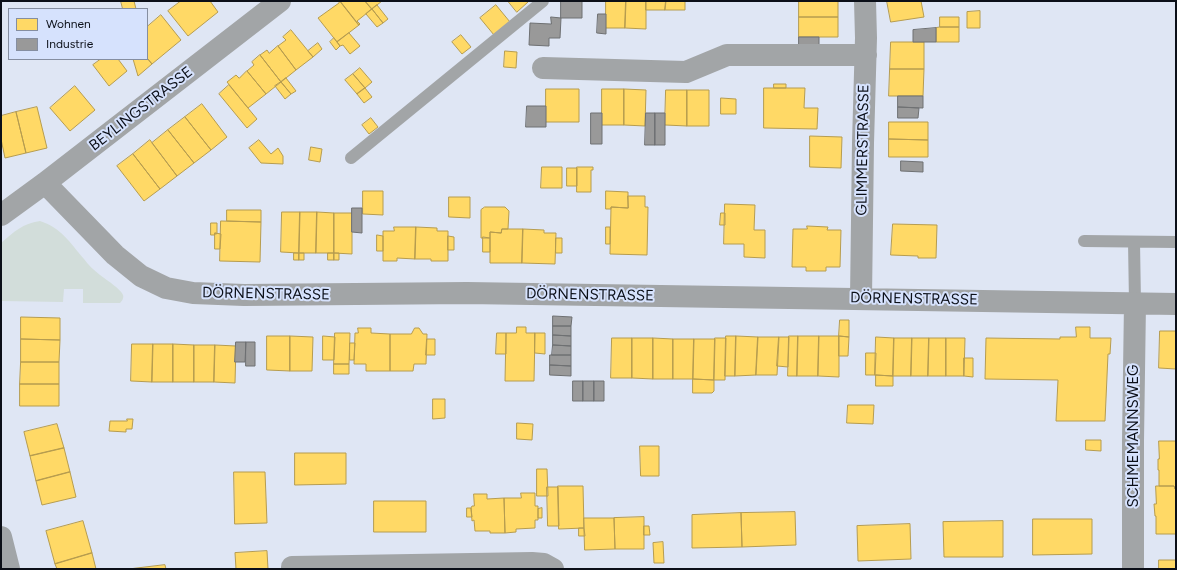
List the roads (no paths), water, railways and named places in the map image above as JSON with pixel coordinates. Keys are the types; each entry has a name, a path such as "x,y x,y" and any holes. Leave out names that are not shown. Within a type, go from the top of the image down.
{"main road":[{"path":"1,537 9,569"}],"street":[{"name":"BEYLINGSTRASSE","path":"1,215 45,183 280,1"},
{"name":"GLIMMERSTRASSE","path":"861,298 866,55 865,1"},
{"path":"543,68 686,72 727,55 866,55"},
{"name":"DÖRNENSTRASSE","path":"45,183 115,255 142,276 166,288 193,293 244,296 467,294 861,298 1176,304"},
{"name":"SCHMEMANNSWEG","path":"1133,569 1135,303"},
{"path":"292,567 532,563 544,564 553,569"}],"lane":[{"path":"351,158 543,1"},
{"path":"1084,241 1176,242"},
{"path":"1134,242 1135,303"}]}
